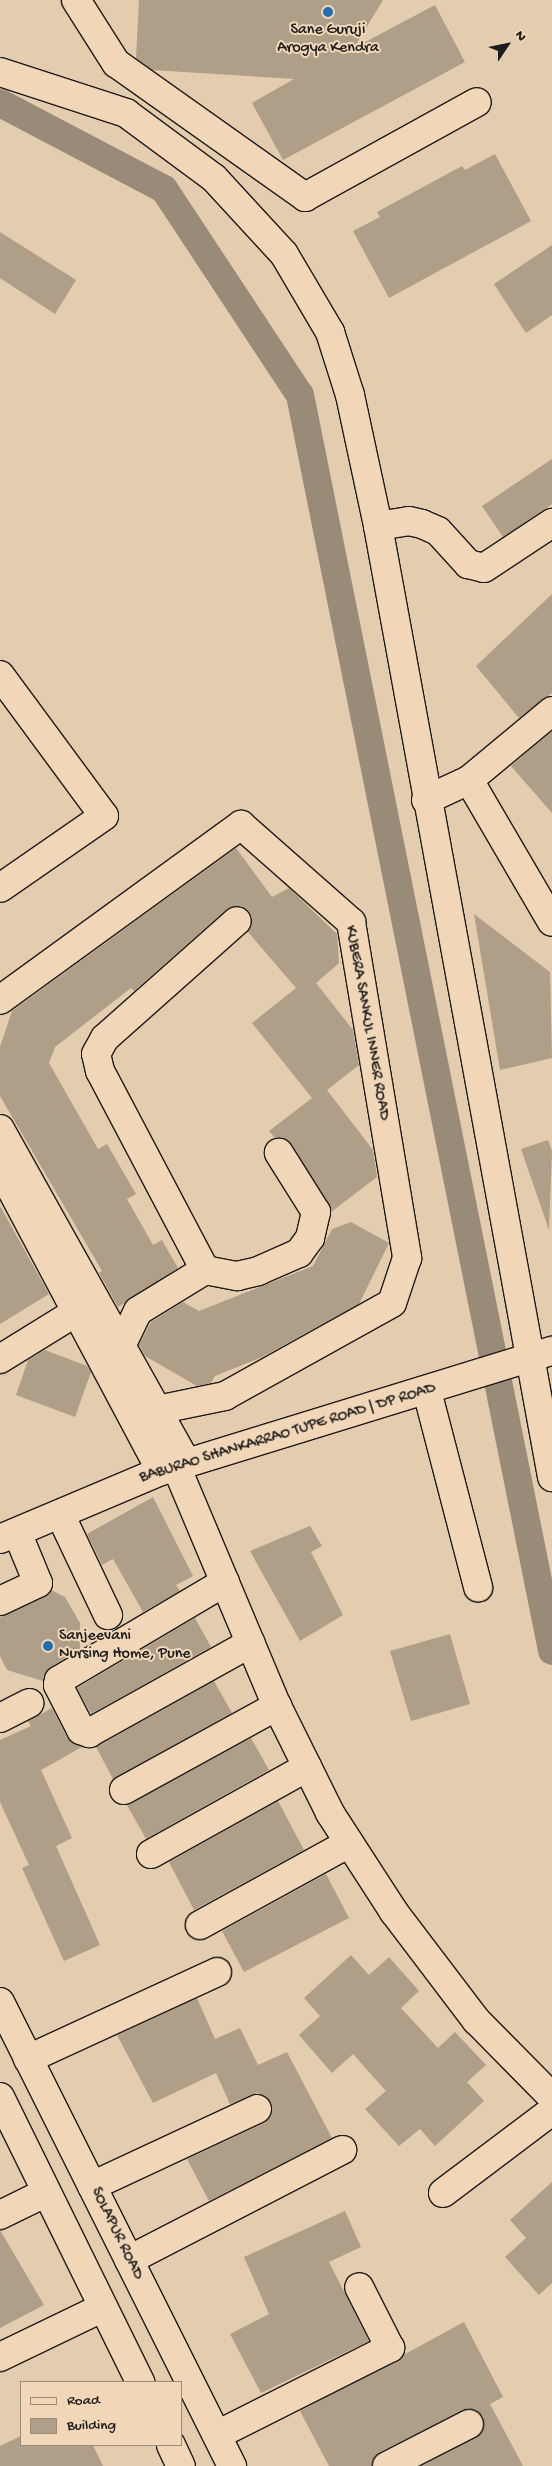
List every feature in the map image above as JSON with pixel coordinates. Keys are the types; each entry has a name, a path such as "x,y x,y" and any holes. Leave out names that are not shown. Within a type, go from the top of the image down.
{"main road":[{"path":"76,0 116,63 305,197 477,102"},
{"path":"0,72 126,113 214,178 284,254 330,332 350,395 378,526 426,800 532,1357 552,1477"},
{"path":"378,526 408,521 422,524 438,531 468,564 484,568 552,523"},
{"path":"0,675 104,816 0,888"},
{"path":"426,800 469,780 552,711"},
{"path":"469,780 552,922"},
{"name":"KUBERA SANKUL INNER ROAD","path":"0,1000 241,825 351,922 406,1258 392,1303 225,1396 157,1410"},
{"path":"205,1270 100,1071 96,1054 105,1038 237,921"},
{"path":"0,1129 157,1410 175,1467 277,1706 349,1843 394,1912 476,2020 552,2097"},
{"path":"120,1346 138,1311 205,1270 237,1276 258,1271 299,1253 310,1238 316,1212 279,1153"},
{"path":"0,1168 76,1312 175,1467"},
{"path":"0,1359 76,1312"},
{"name":"BABURAO SHANKARRAO TUPE ROAD | DP ROAD","path":"9,1536 175,1467 427,1391 532,1357"},
{"path":"427,1391 478,1587"},
{"path":"60,1514 108,1615"},
{"path":"0,1601 38,1583 9,1536"},
{"path":"225,1582 59,1680 58,1685 81,1730 89,1733 251,1643"},
{"path":"0,1718 29,1703"},
{"path":"124,1790 277,1706"},
{"path":"151,1854 307,1766"},
{"path":"200,1925 349,1843"},
{"path":"28,2058 217,1972"},
{"name":"SOLAPUR ROAD","path":"0,2002 232,2466"},
{"path":"0,2097 45,2193 139,2381"},
{"path":"92,2186 257,2109"},
{"path":"442,2193 552,2111"},
{"path":"129,2260 342,2150"},
{"path":"0,2214 45,2193"},
{"path":"217,2436 390,2348 360,2288"},
{"path":"0,2357 102,2308"},
{"path":"387,2466 469,2424"},
{"path":"171,2446 181,2466"}],"building":[{"path":"139,0 383,0 354,48 435,5 465,62 283,160 252,103 294,79 152,70 136,58"},
{"path":"495,154 531,221 389,298 353,231 380,217 377,212 462,166 465,170"},
{"path":"0,232 76,280 55,314 0,278"},
{"path":"552,245 552,315 526,333 494,284"},
{"path":"552,459 552,504 503,537 482,506"},
{"path":"552,594 552,693 519,718 476,666"},
{"path":"552,731 552,813 511,766"},
{"path":"236,848 272,897 289,888 337,934 339,963 316,983 353,1030 359,1065 327,1090 373,1150 377,1177 331,1212 292,1145 275,1138 269,1131 312,1098 252,1023 296,988 248,932 252,918 249,911 241,906 227,909 134,991 131,988 55,1047 49,1063 98,1149 107,1144 136,1194 127,1199 153,1245 162,1240 178,1268 118,1307 99,1273 102,1271 0,1096 0,1047 12,1011"},
{"path":"474,914 550,972 552,1058 500,1070"},
{"path":"548,1140 552,1151 549,1230 521,1149"},
{"path":"0,1206 49,1294 0,1324"},
{"path":"351,1222 389,1243 359,1304 262,1357 215,1376 211,1383 197,1386 145,1356 139,1345 151,1322 183,1302 199,1311 313,1266 332,1229"},
{"path":"45,1350 87,1366 91,1372 75,1417 16,1395 28,1360"},
{"path":"153,1497 193,1576 176,1585 180,1591 143,1612 113,1559 102,1565 87,1534"},
{"path":"310,1526 322,1546 311,1552 343,1615 300,1641 250,1551"},
{"path":"51,1590 65,1597 80,1623 80,1649 51,1667 43,1681 7,1670 0,1656 0,1617"},
{"path":"195,1618 211,1647 91,1714 77,1688"},
{"path":"450,1634 470,1704 411,1721 390,1651"},
{"path":"214,1681 232,1713 113,1779 96,1747"},
{"path":"52,1708 67,1737 82,1747 41,1770 72,1838 56,1846 100,1945 64,1961 22,1868 29,1865 0,1802 0,1740 31,1726 28,1721"},
{"path":"251,1738 269,1770 146,1839 127,1805"},
{"path":"278,1801 304,1850 194,1910 169,1862"},
{"path":"326,1874 349,1918 244,1972 222,1931"},
{"path":"351,1955 369,1975 389,1957 419,1991 401,2008 438,2048 455,2032 486,2065 467,2082 484,2101 435,2146 420,2129 399,2146 365,2109 386,2091 353,2054 332,2073 299,2035 320,2016 304,1998"},
{"path":"197,1998 215,2039 240,2028 258,2065 287,2052 332,2138 209,2201 187,2159 264,2123 272,2111 271,2102 258,2093 230,2104 216,2073 153,2103 117,2035"},
{"path":"552,2182 552,2283 539,2295 505,2257 526,2238 510,2220"},
{"path":"345,2211 361,2247 329,2262 369,2341 261,2393 230,2334 269,2314 244,2257"},
{"path":"0,2230 44,2305 0,2328"},
{"path":"464,2322 503,2397 490,2404 523,2466 421,2466 482,2433 483,2417 469,2408 380,2452 372,2466 329,2466 300,2411"},
{"path":"20,2436 20,2446 93,2446 103,2466 0,2466 0,2446"}],"waterway":[{"path":"0,103 164,189 300,395 552,1651"}],"place":[{"name":"Sane Guruji Arogya Kendra","path":"328,12"},
{"name":"Sanjeevani Nursing Home, Pune","path":"48,1646"}]}
